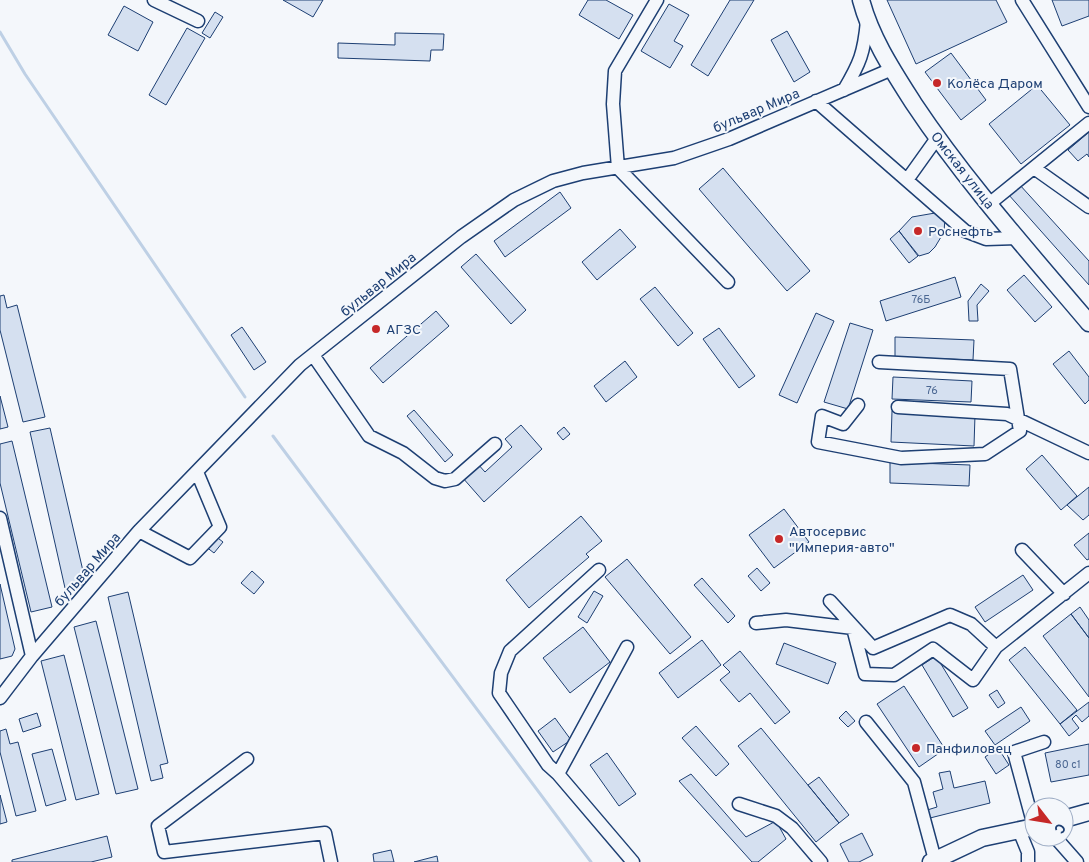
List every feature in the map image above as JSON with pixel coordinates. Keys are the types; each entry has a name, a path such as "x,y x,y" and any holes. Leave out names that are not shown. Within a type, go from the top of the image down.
{"main road":[{"name":"Омская улица","path":"861,0 867,22 892,70 937,138 1089,324"},
{"path":"1074,816 1089,812"},
{"path":"933,861 982,838 1024,829"}],"street":[{"path":"154,0 198,21"},
{"path":"657,0 615,71 613,104 618,168 728,282"},
{"path":"1022,0 1089,107"},
{"path":"844,90 858,67 865,49 867,22"},
{"name":"бульвар Мира","path":"0,698 32,656 139,531 300,365 461,237 514,200 553,181 674,158 730,139 892,70"},
{"path":"816,101 964,231 986,239 1017,238"},
{"path":"989,204 1089,123"},
{"path":"907,180 937,138"},
{"path":"1034,168 1089,207"},
{"path":"313,356 369,436 403,453 436,478 445,481 455,479 495,444"},
{"path":"858,405 843,424 822,416 818,442 902,458 985,454 1020,431 1010,369 879,362"},
{"path":"898,407 1007,414 1089,453"},
{"path":"139,531 190,558 220,527 196,472"},
{"path":"0,518 32,656"},
{"path":"1022,550 1064,594"},
{"path":"599,570 510,651 501,673 499,693 548,765 558,774 633,862"},
{"path":"853,628 864,674 894,675 933,650 972,680 996,647 1089,573"},
{"path":"830,601 873,648 950,615 971,624 996,647"},
{"path":"756,623 786,620 853,628"},
{"path":"558,774 627,647"},
{"path":"866,722 914,782 933,861"},
{"path":"1024,803 1014,752 1044,742"},
{"path":"247,759 158,826 164,852 325,833 331,862"},
{"path":"739,804 776,816 792,828 821,862"},
{"path":"1028,847 1028,862"},
{"path":"1064,847 1077,862"}],"building":[{"path":"283,0 323,0 313,17"},
{"path":"588,0 606,0 633,15 619,39 579,15"},
{"path":"730,0 754,0 708,76 691,65"},
{"path":"887,0 996,0 1007,22 916,64"},
{"path":"1052,0 1089,0 1089,16 1062,26"},
{"path":"669,4 689,15 674,41 683,46 670,68 641,51"},
{"path":"124,6 153,22 138,51 108,35"},
{"path":"215,12 223,17 210,38 202,33"},
{"path":"187,28 205,38 166,105 149,95"},
{"path":"787,31 810,72 794,82 771,40"},
{"path":"395,33 444,34 443,50 431,50 430,61 338,58 338,43 395,45"},
{"path":"951,53 986,100 961,120 925,72"},
{"path":"1037,85 1070,125 1021,164 989,124"},
{"path":"1089,132 1089,157 1087,154 1078,161 1068,150"},
{"path":"723,168 810,271 787,291 699,189"},
{"path":"1019,184 1089,261 1089,285 1008,194"},
{"path":"560,192 571,208 505,257 494,241"},
{"path":"935,213 945,218 944,232 929,253 919,256 899,231 912,217"},
{"path":"620,229 636,247 597,280 582,262"},
{"path":"899,231 918,256 909,263 890,239"},
{"path":"476,254 526,310 511,324 461,267"},
{"path":"1024,275 1052,307 1035,322 1007,290"},
{"path":"955,277 961,297 886,321 880,301"},
{"path":"981,284 989,291 977,305 978,321 969,321 968,301"},
{"path":"655,287 693,333 678,346 640,299"},
{"path":"4,295 7,308 17,305 45,417 23,422 0,330 0,296"},
{"path":"436,311 449,326 383,383 370,368"},
{"path":"816,313 834,321 797,403 779,395"},
{"path":"850,323 873,330 848,409 824,402"},
{"path":"242,327 266,362 254,370 231,335"},
{"path":"719,328 755,376 739,388 703,339"},
{"path":"895,337 974,340 973,360 895,357"},
{"path":"1069,351 1089,377 1089,400 1085,404 1053,364"},
{"path":"625,361 637,377 606,402 594,386"},
{"path":"893,377 972,381 971,402 892,399"},
{"path":"0,396 8,427 0,429"},
{"path":"414,410 453,455 445,462 407,416"},
{"path":"892,411 975,415 974,446 891,442"},
{"path":"521,425 542,449 484,502 462,477 477,463 485,472 512,447 505,439"},
{"path":"564,427 570,434 563,440 557,433"},
{"path":"50,428 86,584 65,588 30,432"},
{"path":"12,441 52,607 31,612 0,483 0,444"},
{"path":"1042,455 1077,496 1061,510 1026,469"},
{"path":"890,462 970,465 969,486 890,483"},
{"path":"1089,487 1089,515 1083,520 1067,505"},
{"name":"Автосервис \"Империя-авто\"","path":"784,509 809,542 774,568 749,535"},
{"path":"581,516 602,541 586,554 589,557 529,608 506,580"},
{"path":"1089,533 1089,559 1087,560 1074,545"},
{"path":"214,535 223,542 214,553 205,546"},
{"path":"627,559 691,637 670,654 605,577"},
{"path":"757,568 770,583 761,591 748,576"},
{"path":"252,571 264,582 254,594 241,583"},
{"path":"1023,575 1033,590 985,622 975,607"},
{"path":"702,578 735,616 728,623 694,585"},
{"path":"0,584 15,649 12,656 0,659"},
{"path":"594,591 603,596 587,623 578,617"},
{"path":"128,592 168,763 160,765 163,778 151,781 108,597"},
{"path":"1080,607 1089,620 1089,638 1071,614"},
{"path":"1071,614 1089,638 1089,697 1043,636"},
{"path":"96,621 138,789 116,794 74,627"},
{"path":"583,627 610,662 570,693 543,658"},
{"path":"702,640 721,665 678,698 659,673"},
{"path":"784,643 836,663 828,684 776,664"},
{"path":"1025,647 1077,710 1060,724 1009,660"},
{"path":"740,651 790,712 775,724 750,693 739,702 720,680 730,672 723,665"},
{"path":"64,655 99,794 76,800 41,661"},
{"path":"936,656 968,708 953,717 922,665"},
{"path":"904,686 945,749 919,767 877,704"},
{"path":"997,690 1005,703 998,708 989,695"},
{"path":"1089,702 1089,716 1082,722 1076,715 1072,719 1079,728 1069,736 1060,724"},
{"path":"1021,707 1030,721 995,745 985,731"},
{"path":"846,711 855,721 848,727 839,718"},
{"path":"37,713 41,726 23,732 19,719"},
{"path":"555,718 571,740 553,752 538,731"},
{"path":"696,726 729,764 716,776 682,738"},
{"path":"761,728 839,823 816,842 738,746"},
{"path":"6,729 10,744 18,742 36,811 16,816 0,752 0,731"},
{"path":"1089,744 1089,775 1051,782 1045,753"},
{"path":"998,748 1009,765 996,774 985,757"},
{"path":"52,749 66,800 46,806 32,754"},
{"path":"607,753 636,794 619,806 590,765"},
{"path":"950,771 954,788 985,781 990,803 926,819 924,811 937,807 933,792 943,789 939,773"},
{"path":"691,774 746,837 776,821 786,839 758,862 752,862 679,781"},
{"path":"819,777 849,815 839,823 808,785"},
{"path":"0,795 7,822 0,824"},
{"path":"862,833 873,855 859,862 849,862 840,844"},
{"path":"107,836 112,857 91,862 12,862 12,860"},
{"path":"391,850 394,862 374,862 373,854"},
{"path":"437,856 438,862 414,862"}],"waterway":[{"path":"0,32 25,74 245,397"},
{"path":"273,436 591,862"}],"place":[{"name":"Колёса Даром","path":"937,83"},
{"name":"Роснефть","path":"918,231"},
{"name":"АГЗС","path":"376,329"},
{"name":"Автосервис \"Империя-авто\"","path":"779,539"},
{"name":"Панфиловец","path":"916,748"}]}
